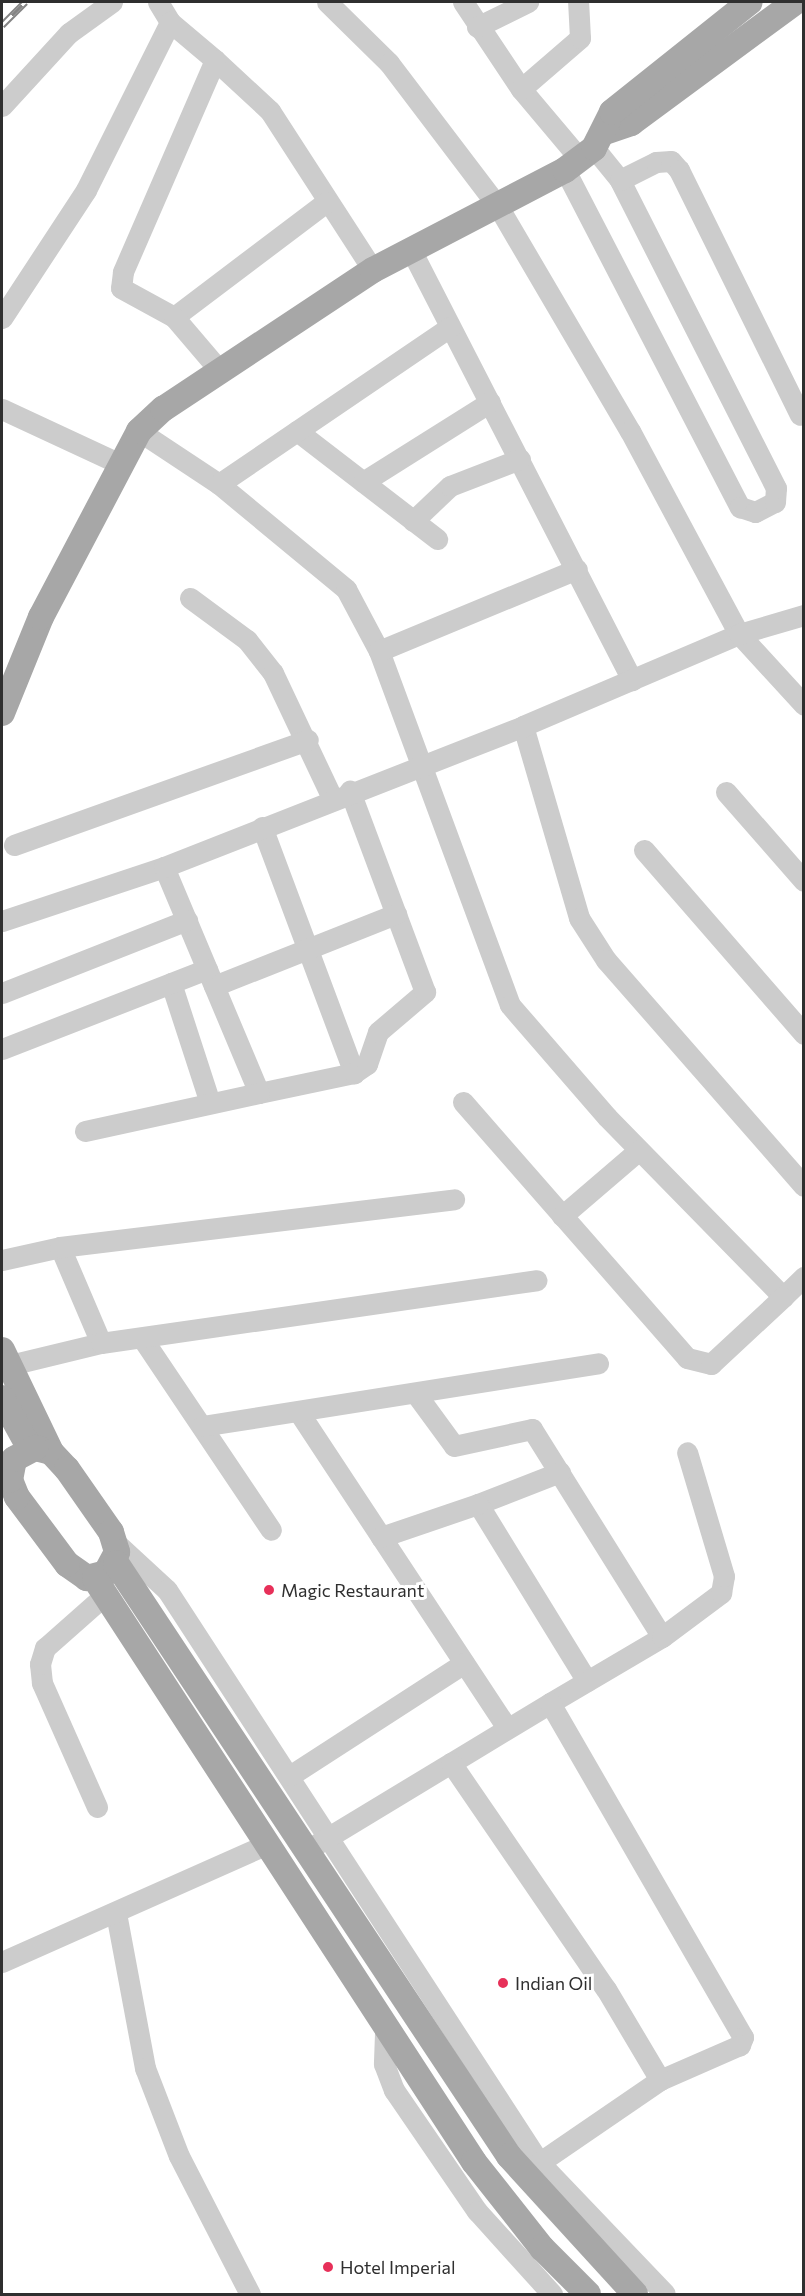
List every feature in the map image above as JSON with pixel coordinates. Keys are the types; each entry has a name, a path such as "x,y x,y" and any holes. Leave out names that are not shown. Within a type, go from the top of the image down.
{"main road":[{"path":"586,152 612,112 750,2"},
{"path":"2,712 41,617 118,463 139,431 220,371 373,270 410,248 499,208 631,123 795,2"},
{"path":"6,1357 24,1452 10,1480 9,1490 67,1564 100,1587 267,1844 385,2033 474,2162 542,2248 588,2295"},
{"path":"2,1398 24,1452"},
{"path":"2,1424 24,1452 116,1553 307,1851 531,2169 634,2295"},
{"path":"100,1587 116,1553"}],"street":[{"path":"2,106 61,40 112,2"},
{"path":"158,2 170,22 270,111 326,202 373,270"},
{"path":"327,2 389,63 499,208 630,431 739,634 804,705"},
{"path":"463,2 477,27 521,88 586,152 620,180 776,488 775,502 755,512 740,507 586,152"},
{"path":"477,27 528,2"},
{"path":"521,88 580,38 578,2"},
{"path":"2,318 86,190 170,22"},
{"path":"215,60 120,281 127,293 174,317 220,371"},
{"path":"620,180 656,162 671,161 679,170 800,415"},
{"path":"174,317 326,202"},
{"path":"410,248 577,569 632,680"},
{"path":"219,484 450,327"},
{"path":"363,482 490,402"},
{"path":"2,409 118,463"},
{"path":"139,431 219,484 335,577 362,615 379,651 510,1005 639,1150 783,1296"},
{"path":"297,431 437,539"},
{"path":"413,520 450,486 520,459"},
{"path":"379,651 577,569"},
{"path":"85,1131 354,1073 367,1064 378,1032 425,998 396,914 341,794 308,740 273,673 247,640 189,598"},
{"path":"2,921 164,867 341,794 422,766 523,726 739,634 804,615"},
{"path":"523,726 579,918 606,960 804,1186"},
{"path":"14,844 308,740"},
{"path":"726,792 804,881"},
{"path":"262,827 354,1073"},
{"path":"644,850 802,1030"},
{"path":"164,867 259,1093"},
{"path":"2,1049 171,983 211,977 309,948 396,914"},
{"path":"2,993 187,920"},
{"path":"171,983 210,1103"},
{"path":"463,1102 687,1358 701,1365 711,1364 804,1277"},
{"path":"562,1216 639,1150"},
{"path":"2,1260 60,1247 454,1198"},
{"path":"60,1247 101,1343"},
{"path":"6,1357 536,1280"},
{"path":"142,1338 271,1530"},
{"path":"202,1426 300,1414 598,1363"},
{"path":"416,1394 454,1446 528,1428 560,1472 662,1636"},
{"path":"300,1414 506,1727"},
{"path":"307,1851 506,1727 587,1681 712,1604 721,1593 724,1576 687,1452"},
{"path":"381,1537 478,1504 560,1472"},
{"path":"478,1504 587,1681"},
{"path":"116,1553 167,1590 291,1775 531,2169 665,2295"},
{"path":"97,1807 42,1683 40,1664 45,1648 100,1587"},
{"path":"291,1775 464,1663"},
{"path":"531,2169 660,2080 740,2045 743,2037 550,1703"},
{"path":"451,1763 606,1989 660,2080"},
{"path":"2,1962 267,1844"},
{"path":"116,1913 145,2068 179,2156 250,2295"},
{"path":"385,2033 384,2064 394,2090 477,2211 552,2295"}],"railway":[{"path":"2,25 25,2"}],"place":[{"name":"Magic Restaurant","path":"269,1590"},
{"name":"Indian Oil","path":"503,1983"},
{"name":"Hotel Imperial","path":"328,2267"}]}
